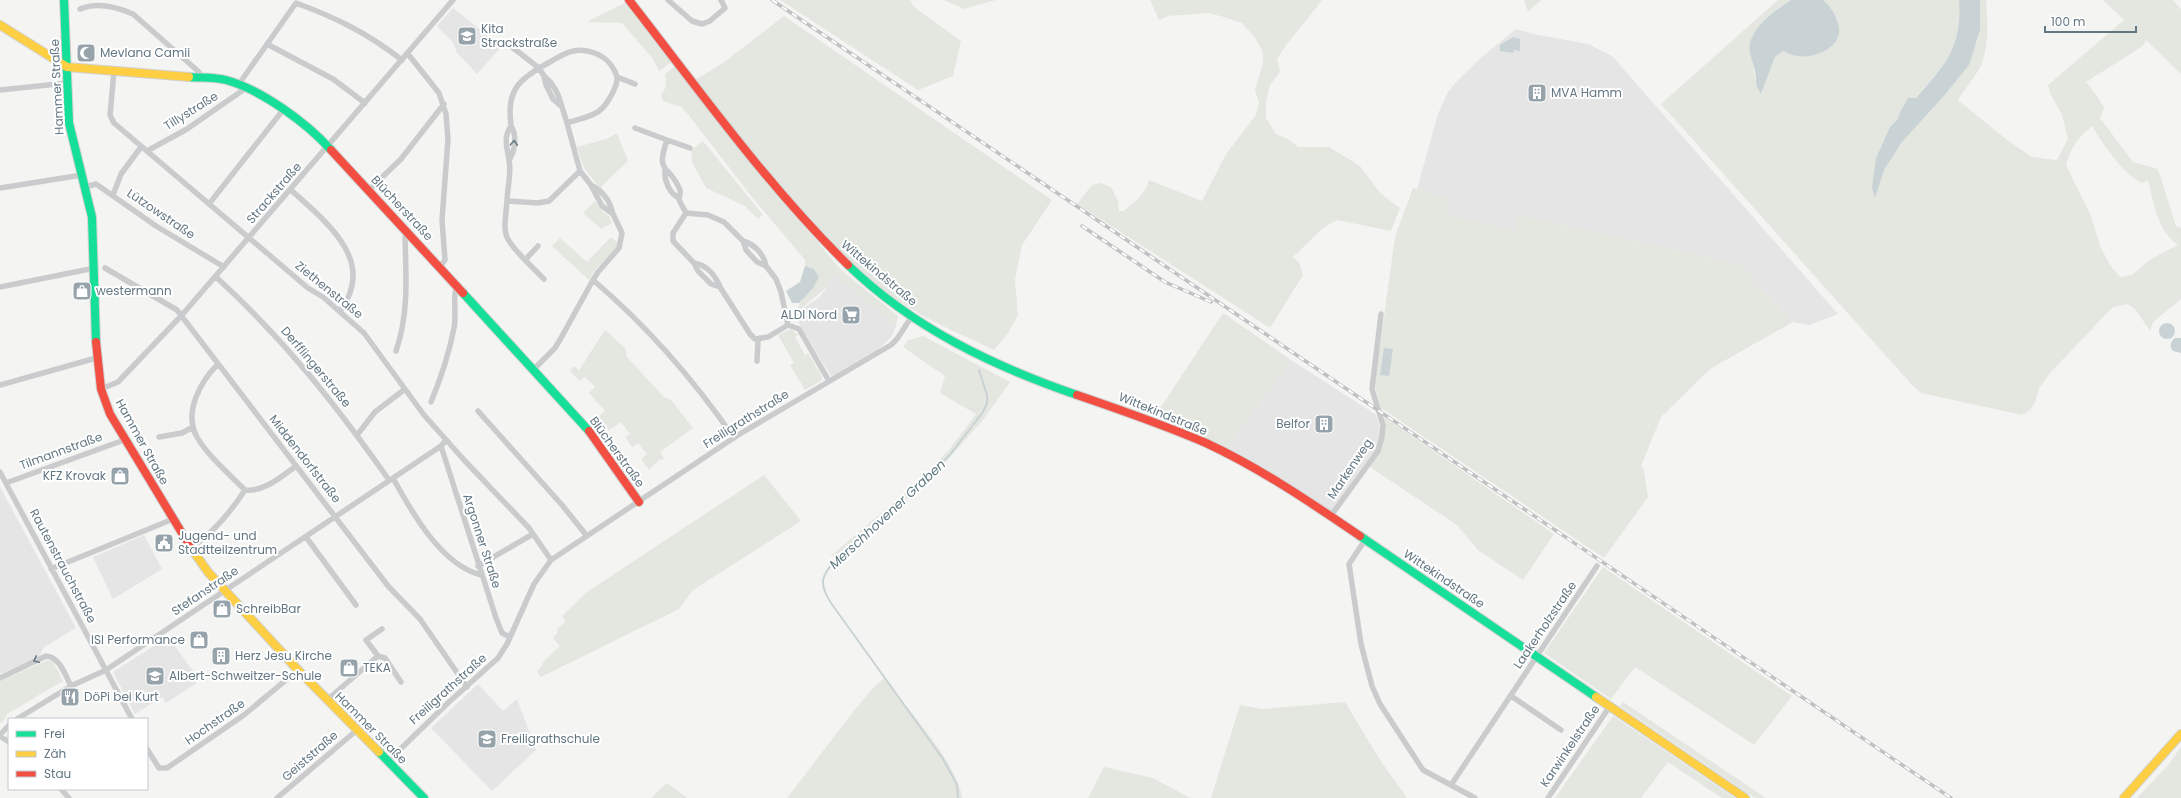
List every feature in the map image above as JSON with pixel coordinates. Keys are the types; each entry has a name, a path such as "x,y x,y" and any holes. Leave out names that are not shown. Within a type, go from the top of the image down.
{"main road":[{"name":"Hammer Straße","path":"64,0 67,83 71,136 86,187 92,217 95,268 96,358 102,389 110,414 124,440 190,548 226,591 298,670 424,798"},
{"name":"Wittekindstraße","path":"629,0 797,212 859,274 912,316 960,346 1014,372 1119,408 1210,445 1262,473 1365,540 1745,798"},
{"path":"0,25 67,67"},
{"name":"Blücherstraße","path":"67,67 225,80 242,86 283,110 328,146 534,369 590,434 639,502"},
{"path":"2124,798 2181,734"}],"street":[{"path":"668,0 692,21 702,24 710,21 725,8 721,0"},
{"path":"242,86 266,44 296,1 334,17 363,33 402,60"},
{"name":"Strackstraße","path":"102,389 118,382 182,316 408,54 450,1"},
{"path":"80,9 86,6 102,6 123,9 133,14 199,72 198,77"},
{"path":"266,44 333,79 365,103"},
{"path":"508,44 539,68 544,76 546,85 554,99 562,107 580,171 591,185 602,206 613,214 622,233 622,243 593,280 577,306 555,348 534,369"},
{"path":"544,279 509,244 504,236 509,160 513,153 514,146 514,134 511,126 514,89 520,81 539,68 577,49 604,56 617,77 635,84"},
{"path":"408,54 435,87 444,104 448,139 442,220 445,260 440,268"},
{"name":"Ziethenstraße","path":"114,71 111,119 141,147 308,288 324,297 364,333 404,389 446,440 533,534 551,560"},
{"path":"567,123 600,112 604,108 616,85 617,77"},
{"path":"0,90 67,83"},
{"name":"Tillystraße","path":"147,151 187,128 242,86"},
{"path":"369,190 401,159 444,104"},
{"path":"209,204 283,110"},
{"path":"635,128 690,148"},
{"path":"667,140 662,156 665,171 672,176 680,191 679,198 686,213"},
{"path":"113,195 121,174 141,147"},
{"path":"507,201 538,203 549,201 580,171"},
{"path":"0,188 82,175"},
{"name":"Lützowstraße","path":"86,187 96,184 156,226 224,267"},
{"path":"291,190 326,221 347,248 352,266 352,277 348,297 340,312"},
{"path":"686,213 700,213 716,218 730,227 743,241 746,250 757,262 766,266 776,279 781,292 788,325"},
{"path":"686,213 673,236 676,246 694,263 698,271 711,284 720,287 750,334 758,340"},
{"path":"396,351 403,332 406,308 405,237 409,234"},
{"path":"525,260 538,246"},
{"path":"0,287 95,268"},
{"name":"Middendorfstraße","path":"105,268 174,306 388,586 420,619 467,687"},
{"name":"Derfflingerstraße","path":"216,277 278,337 328,396 391,479 426,532 453,559 472,573 481,575"},
{"path":"593,280 636,320 668,354 700,391 734,438"},
{"path":"431,402 446,362 455,327 456,311 454,290 457,285"},
{"name":"Markenweg","path":"1330,517 1378,451 1382,437 1383,425 1372,389 1381,314"},
{"name":"Freiligrathstraße","path":"388,761 492,665 510,637 534,584 551,560 734,438 890,345 897,340 912,316"},
{"path":"758,340 768,337 788,325"},
{"path":"788,325 799,329 829,382"},
{"path":"757,361 758,340"},
{"path":"0,385 96,358"},
{"path":"218,364 200,385 194,406 193,427 202,444 245,490"},
{"path":"357,435 375,412 404,389"},
{"path":"478,410 587,536"},
{"path":"159,437 182,433 193,427"},
{"name":"Tilmannstraße","path":"6,483 124,440"},
{"name":"Stefanstraße","path":"19,718 71,686 106,670 441,446 446,440"},
{"name":"Argonner Straße","path":"441,446 478,566 500,629 510,637"},
{"path":"190,548 204,539 222,521 245,490 257,488 276,481 296,466"},
{"name":"Rautenstrauchstraße","path":"0,472 106,670"},
{"path":"52,569 173,519"},
{"path":"478,566 533,534"},
{"path":"306,537 356,605"},
{"path":"1365,540 1349,564 1361,644 1372,686 1390,721 1420,767 1431,775 1475,798"},
{"name":"Laakerholzstraße","path":"1451,785 1597,566"},
{"path":"382,629 366,640 378,656 385,658 401,682"},
{"path":"0,678 46,656 50,656 58,660 71,686"},
{"path":"327,700 378,656"},
{"path":"106,670 131,718"},
{"name":"Hochstraße","path":"148,750 155,764 162,770 167,768 244,715 298,670"},
{"path":"1511,696 1561,730"},
{"name":"Karwinkelstraße","path":"1548,798 1610,706"},
{"path":"8,726 0,735 8,741"},
{"name":"Geiststraße","path":"277,798 357,730"},
{"path":"62,790 69,798"}],"shaded area":[{"path":"780,0 910,0 914,7 961,41 953,76 918,90"},
{"path":"944,0 996,0 964,9"},
{"path":"1150,0 1322,0 1293,36 1277,59 1280,72 1270,85 1266,101 1266,118 1276,134 1288,139 1298,147 1329,147 1360,166 1380,193 1400,208 1391,231 1337,220 1323,228 1293,257 1299,262 1303,275 1270,328 1077,204 1092,185 1101,183 1111,187 1118,201 1119,211 1123,211 1142,194 1149,180 1202,201 1226,154 1256,115 1259,103 1255,90 1263,63 1263,52 1255,38 1242,23 1208,13 1168,16 1159,20"},
{"path":"1524,0 1541,0 1528,12"},
{"path":"1778,0 1791,0 1777,9 1752,62 1758,90 1761,94 1775,57 1783,51 1797,56 1838,20 1823,0 1959,0 1960,17 1958,31 1950,54 1944,65 1915,98 1908,98 1900,112 1898,119 1890,127 1876,158 1875,197 1884,170 1893,155 1902,142 1943,97 1977,41 1980,30 1980,0 1986,0 1987,8 1986,48 1978,71 1958,100 2007,140 2032,157 2057,160 2068,139 2062,115 2050,93 2048,85 2124,20 2103,0 2173,0 2181,9 2181,74 2146,40 2143,46 2086,82 2104,108 2100,118 2133,162 2158,169 2176,226 2181,228 2181,299 2153,322 2150,331 2136,310 2128,304 2113,307 2050,373 2039,389 2035,402 2030,410 2022,415 1921,393 1912,385 1661,104","holes":["2092,126 2114,158 2128,173 2142,183 2148,180 2157,216 2165,232 2178,245 2151,259 2132,275 2120,277 2110,265 2101,248 2090,214 2066,165 2076,143"]},
{"path":"1791,0 1823,0 1832,10 1838,23 1838,38 1823,52 1810,56 1796,56 1783,51 1775,57 1761,94 1757,85 1750,53 1750,43 1756,30 1761,24"},
{"path":"1959,0 1980,0 1980,30 1969,65 1943,97 1902,142 1884,170 1875,198 1872,187 1876,158 1890,127 1898,119 1900,112 1908,98 1916,98 1944,65 1950,54 1958,31"},
{"path":"625,3 673,61 659,71 653,59 622,23 589,22 590,20"},
{"name":"Kita Strackstraße","path":"453,8 501,47 477,74 457,53 453,42 437,26"},
{"path":"784,16 1052,200 1022,245 1015,280 1018,315 1008,333 994,350 944,327 915,311 882,289 852,263 823,235 769,174 695,80 723,63"},
{"path":"1516,29 1533,34 1588,44 1612,56 1838,314 1809,325 1793,322 1739,264 1520,215 1515,231 1447,215 1417,189 1438,114 1448,92 1483,56"},
{"path":"1513,37 1520,39 1520,51 1514,50 1513,53 1500,51 1500,45"},
{"path":"676,65 760,173 841,270 898,316 896,326 832,273 828,286 797,312 803,298 819,277 814,269 805,266 805,260 752,197 687,113 681,107 663,101 661,95 666,87 665,74"},
{"path":"617,133 628,161 600,188 584,168 577,147 606,139"},
{"path":"703,141 763,215 758,219 745,206 706,188 692,162 691,150"},
{"path":"1413,188 1450,198 1448,215 1515,231 1519,215 1739,264 1793,322 1710,369 1661,417 1641,466 1644,470 1648,497 1604,558 1381,408 1375,386 1395,237"},
{"path":"595,201 603,212 609,216 612,223 601,229 583,213"},
{"path":"611,237 619,244 594,271 589,280 552,246 560,238 587,262"},
{"path":"805,266 814,269 819,277 813,288 799,303 792,303 786,291 800,282"},
{"path":"832,272 896,326 892,336 875,353 832,378 799,324 797,312 819,298 828,286"},
{"path":"1223,313 1291,360 1225,450 1155,416"},
{"path":"2167,323 2173,325 2175,331 2173,337 2167,339 2161,337 2159,331 2161,325"},
{"path":"791,329 798,335 795,337 805,355 808,353 822,376 821,381 805,390 790,365 794,363 778,335"},
{"path":"605,330 625,348 627,357 664,397 671,400 693,428 660,452 664,459 659,460 649,470 641,459 647,454 638,443 632,447 625,437 630,434 621,422 609,430 599,416 605,411 589,393 595,387 585,377 580,381 570,371 574,366 579,370"},
{"path":"923,336 1010,382 983,420 935,474 837,561 832,555 915,484 949,450 976,414 940,393 945,376 903,347 908,340"},
{"path":"2175,338 2181,338 2181,353 2173,351 2171,348 2171,343"},
{"path":"1384,348 1393,349 1389,376 1380,375"},
{"path":"1291,360 1375,414 1377,417 1381,434 1376,451 1329,514 1225,450"},
{"path":"1384,417 1554,534 1523,580 1478,550 1457,525 1370,467 1377,455 1384,437"},
{"path":"764,475 801,521 693,590 679,609 541,677 537,672 545,660 560,646 553,638 558,632 557,629 566,621 562,616 587,592"},
{"path":"0,487 76,628 44,647 39,657 0,674"},
{"path":"144,535 162,569 113,599 93,557"},
{"path":"1603,567 1792,696 1754,745 1635,667 1611,699 1544,653"},
{"name":"Albert-Schweitzer-Schule","path":"168,637 196,675 193,677 197,683 166,703 162,697 135,714 113,672"},
{"path":"48,660 54,663 63,681 7,714 4,721 0,723 0,681"},
{"path":"884,678 942,753 952,769 959,785 962,798 787,798 849,717 872,689"},
{"name":"Freiligrathschule","path":"478,684 503,711 517,699 536,750 492,791 431,728"},
{"path":"1345,702 1380,760 1407,798 1211,798 1240,705 1262,709"},
{"path":"1623,702 1766,798 1755,798 1620,706"},
{"path":"1613,716 1735,798 1722,798 1668,762 1641,798 1555,798"},
{"path":"2181,747 2181,798 2137,798 2168,765"},
{"path":"1104,767 1153,778 1190,798 1088,798"},
{"path":"667,783 687,798 651,798"}],"waterway":[{"name":"Merschhovener Graben","path":"958,798 957,785 943,759 831,603 824,590 823,580 827,570 837,558 949,456 983,412 987,403 987,395 979,370"}],"railway":[{"path":"772,0 1951,798"},
{"path":"1082,226 1165,282 1211,302"}],"traffic: fast":[{"path":"64,0 69,123 92,217 96,342"},
{"path":"189,77 222,79 254,91 269,99 297,119 310,129 331,150"},
{"path":"848,265 899,308 955,343 1015,371 1077,395"},
{"path":"463,293 589,431"},
{"path":"1360,536 1596,697"},
{"path":"379,752 424,798"}],"traffic: slow":[{"path":"0,25 67,67 189,77"},
{"path":"191,548 208,572 298,670 379,752"},
{"path":"1596,697 1745,798"},
{"path":"2124,798 2181,734"}],"traffic: jam":[{"path":"629,0 761,170 848,265"},
{"path":"331,150 463,293"},
{"path":"96,342 101,389 110,414 191,548"},
{"path":"1077,395 1206,443 1246,463 1360,536"},
{"path":"589,431 639,502"}],"place":[{"name":"Kita Strackstraße","path":"467,36"},
{"name":"Mevlana Camii","path":"86,53"},
{"name":"MVA Hamm","path":"1537,93"},
{"name":"westermann","path":"82,291"},
{"name":"ALDI Nord","path":"851,315"},
{"name":"Belfor","path":"1324,424"},
{"name":"KFZ Krovak","path":"120,476"},
{"name":"Jugend- und Stadtteilzentrum","path":"164,543"},
{"name":"SchreibBar","path":"222,609"},
{"name":"ISI Performance","path":"199,640"},
{"name":"Herz Jesu Kirche","path":"221,656"},
{"name":"TEKA","path":"349,668"},
{"name":"Albert-Schweitzer-Schule","path":"155,676"},
{"name":"DöPi bei Kurt","path":"70,697"},
{"name":"Freiligrathschule","path":"487,739"}]}
